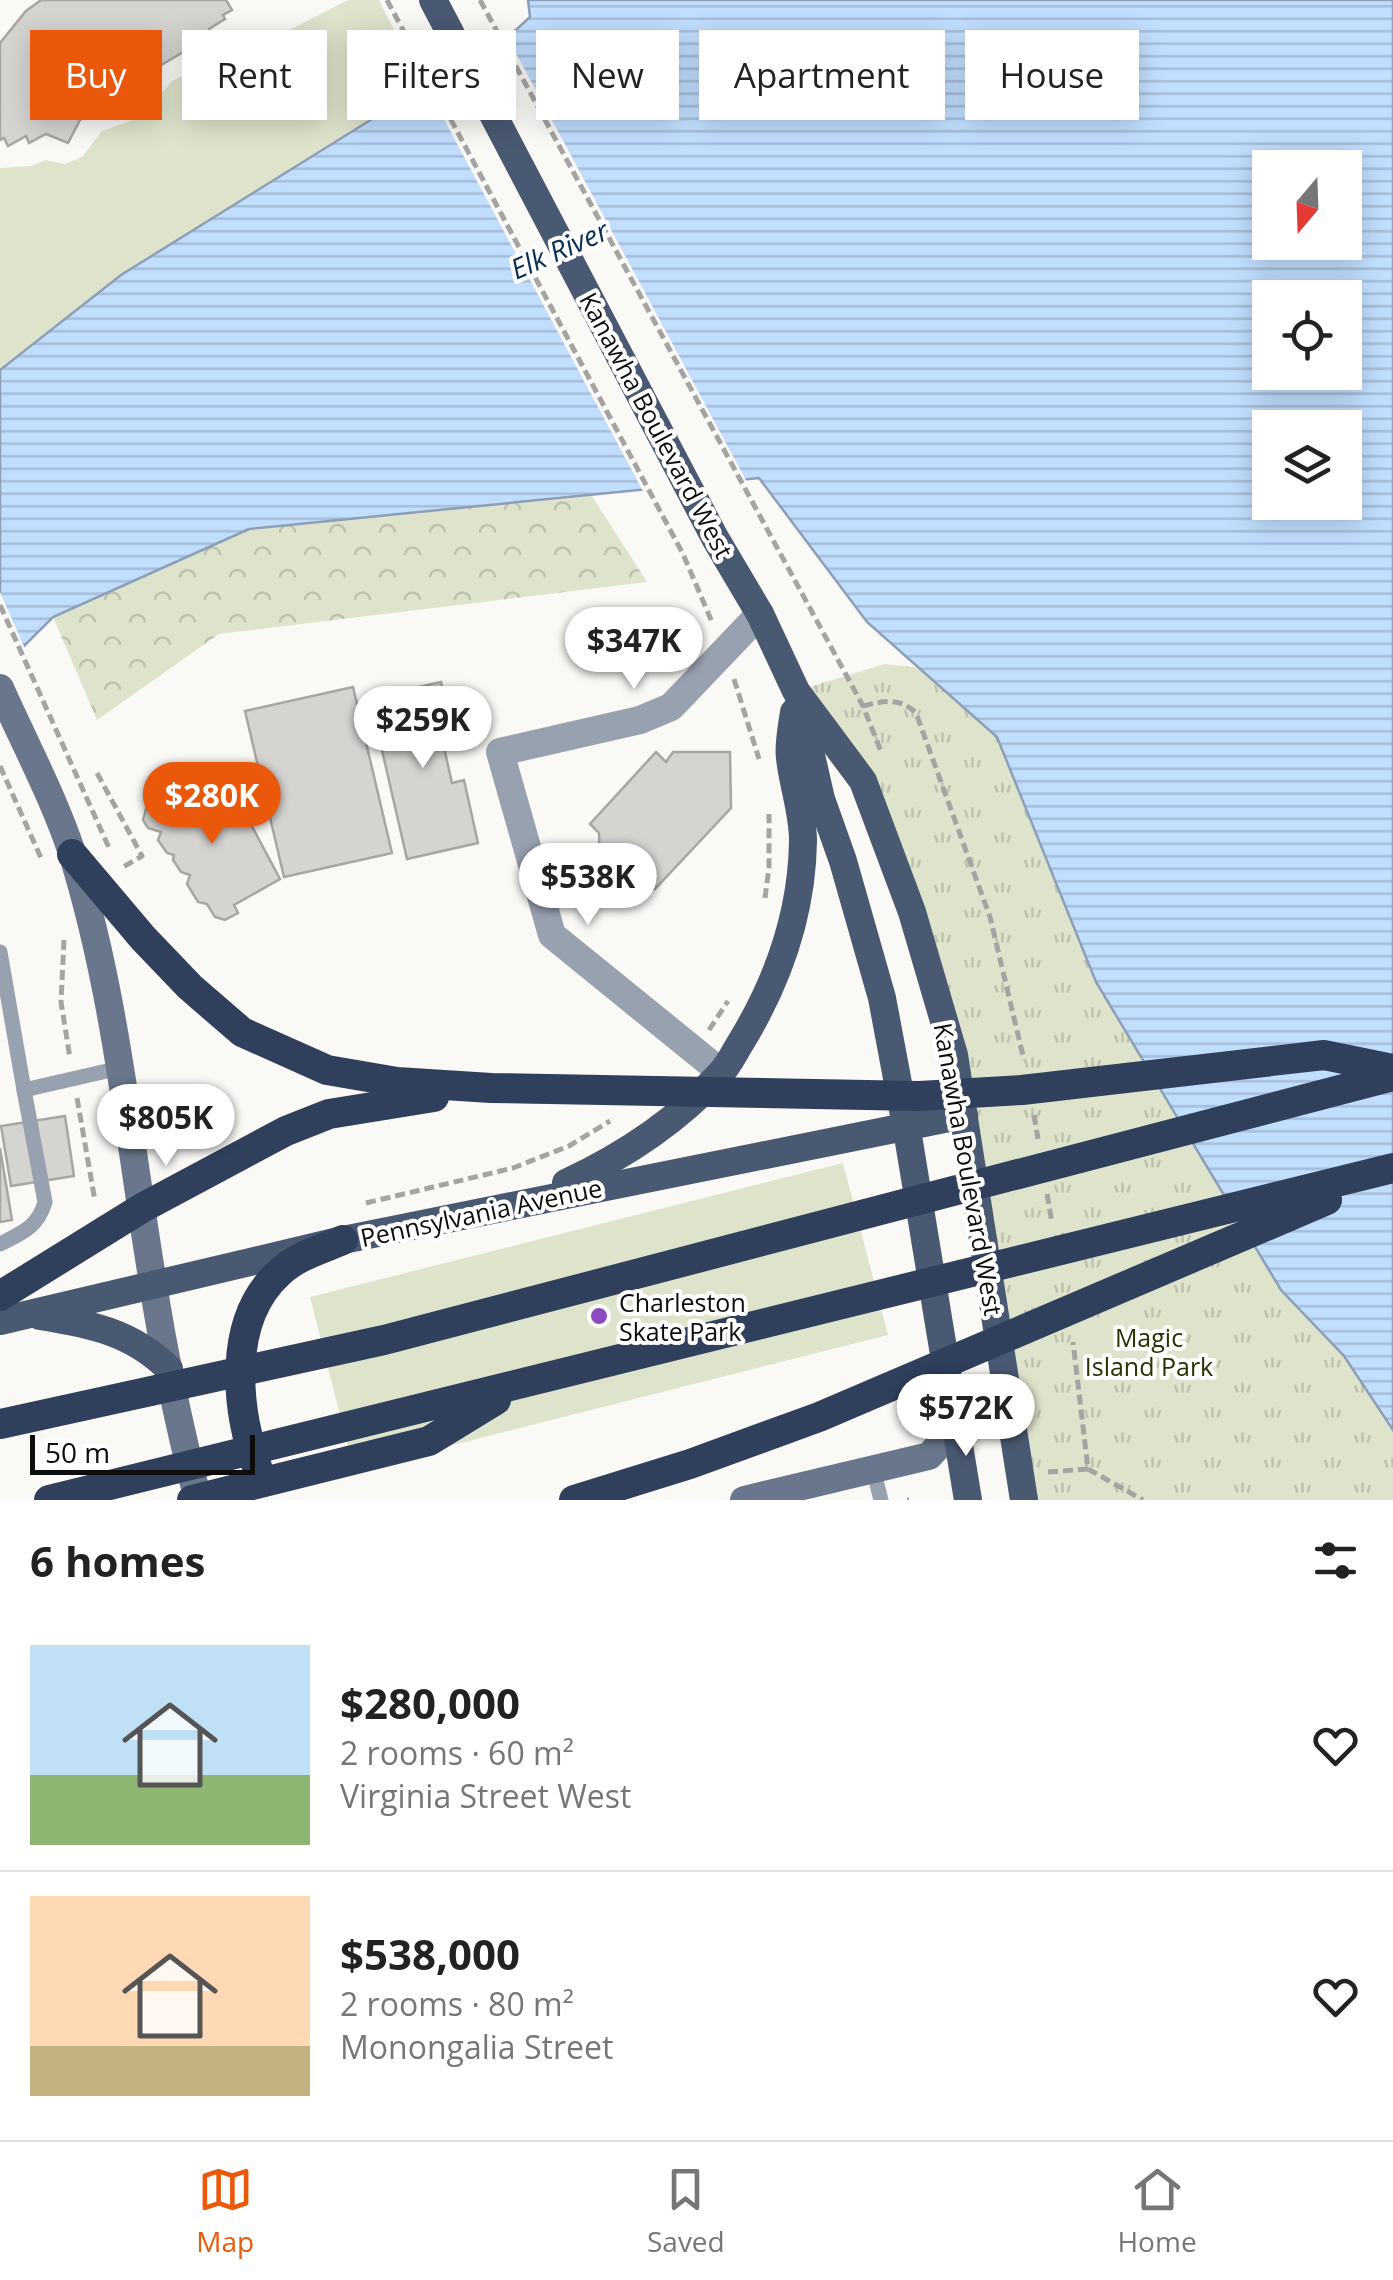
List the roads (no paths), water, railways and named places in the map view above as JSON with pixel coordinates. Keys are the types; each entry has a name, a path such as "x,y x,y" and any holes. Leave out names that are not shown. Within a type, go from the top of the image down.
{"highway":[{"path":"72,854 143,938 190,987 242,1032 327,1070 398,1082 491,1088 918,1096 1022,1090 1324,1054 1393,1072"},
{"path":"0,1424 384,1340 1393,1072"},
{"path":"0,1296 142,1208 286,1131 329,1114 491,1088"},
{"path":"49,1500 1393,1170"},
{"path":"577,1499 820,1417 1393,1170"},
{"path":"272,1500 248,1442 242,1404 241,1361 247,1322 276,1274 291,1262 342,1240"},
{"path":"195,1500 429,1441 520,1386"},
{"path":"0,1414 122,1398"}],"main road":[{"name":"Kanawha Boulevard West","path":"433,0 715,538 760,614 796,691 863,781 912,912 954,1054 1024,1500"},
{"path":"0,688 72,854 120,1068 152,1283 195,1500"},
{"name":"Kanawha Boulevard West","path":"796,691 821,799 882,998 968,1500"},
{"path":"520,1205 599,1168 648,1137 722,1073 762,1004 783,957 794,916 803,841 789,754 796,691"},
{"name":"Pennsylvania Avenue","path":"0,1321 342,1240 964,1115"},
{"path":"28,1314 90,1324 122,1334 153,1353 169,1369"},
{"path":"744,1500 930,1456 955,1428 1007,1388"}],"street":[{"path":"722,1073 552,936 500,752 640,720 670,707 760,614"}],"lane":[{"path":"0,952 45,1202 41,1216 30,1230 0,1244"},
{"path":"24,1090 120,1068"},
{"path":"873,1469 880,1500"}],"water":[{"name":"Elk River","path":"528,0 1393,0 1393,1430 1344,1356 1281,1290 1096,982 997,737 867,622 759,478 249,529 53,617 0,670 0,370 121,275 371,120 516,120 517,29 530,17"}],"place":[{"name":"Charleston Skate Park","path":"599,1316"}],"park label":[{"name":"Magic Island Park","path":"1149,1352"}]}
